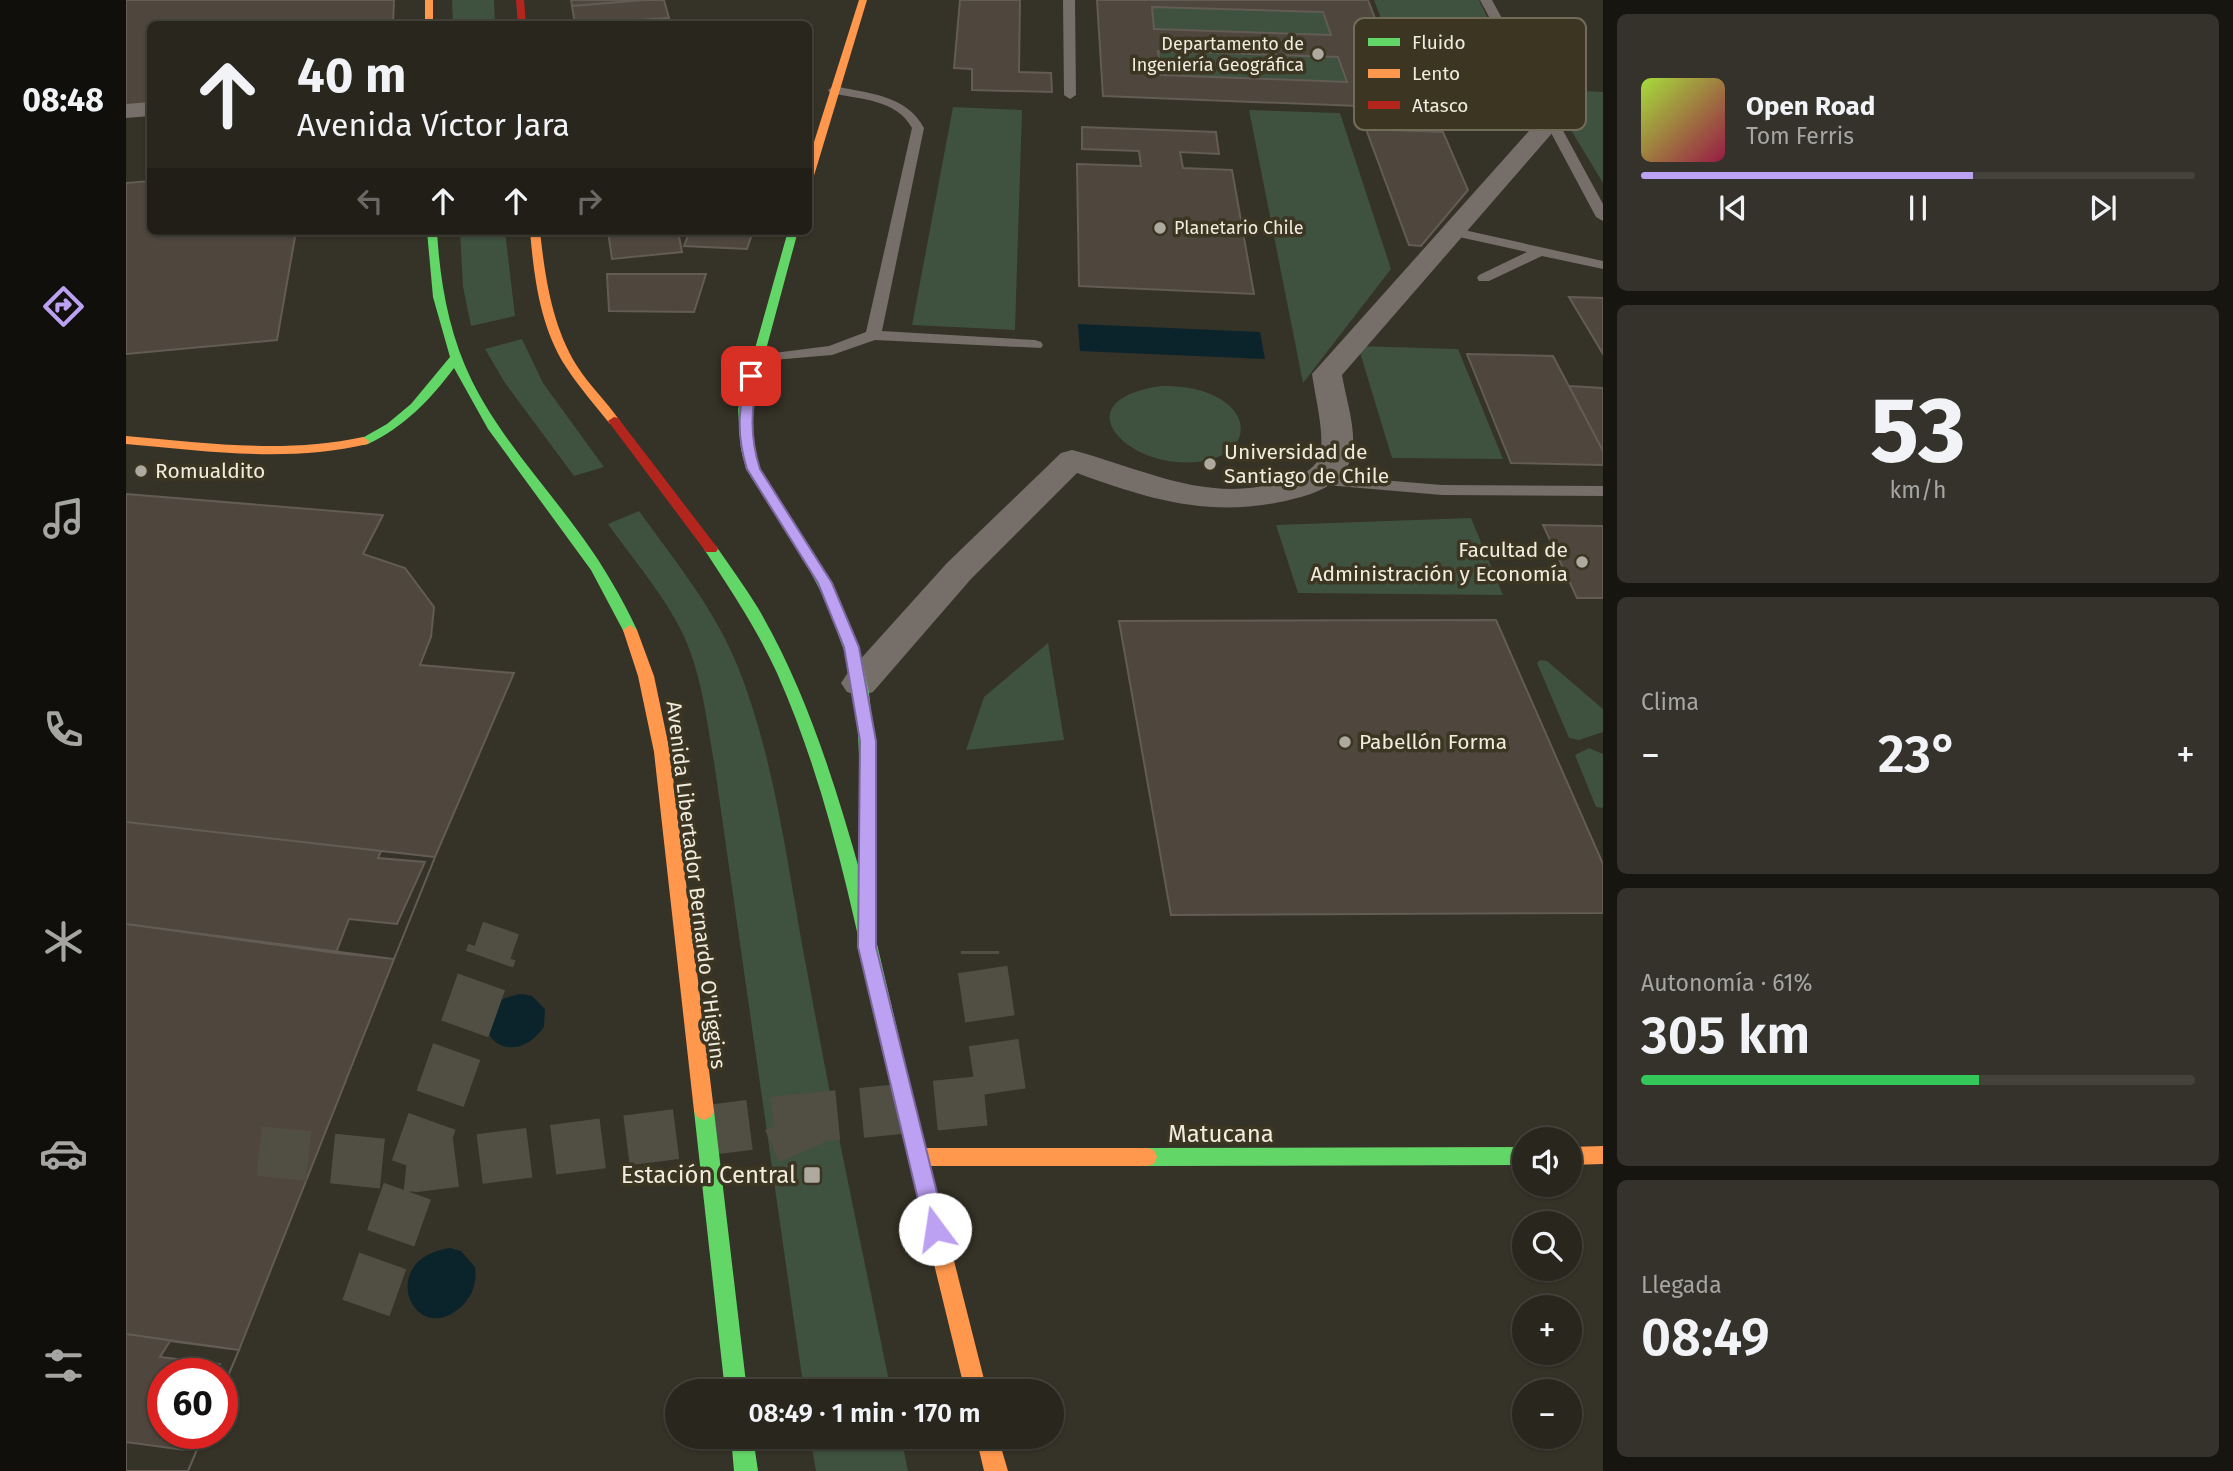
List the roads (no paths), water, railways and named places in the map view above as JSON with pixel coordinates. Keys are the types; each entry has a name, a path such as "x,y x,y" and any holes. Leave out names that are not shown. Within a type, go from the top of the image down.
{"main road":[{"path":"429,0 429,21"},
{"path":"520,0 522,21"},
{"path":"812,165 863,0"},
{"name":"Avenida Libertador Bernardo O'Higgins","path":"432,235 439,303 455,358 488,417 600,571 623,612 646,673 661,735 735,1379"},
{"path":"536,235 544,295 570,364 737,583 780,657 794,691 827,797 867,947 973,1379"},
{"path":"792,235 747,394 744,422 747,449 753,469 825,583 852,647 868,741 867,947"},
{"path":"126,440 275,451 310,452 348,447 380,434 417,407 455,358"},
{"name":"Matucana","path":"917,1157 1512,1156"},
{"path":"1582,1156 1603,1156"},
{"path":"743,1449 746,1471"},
{"path":"990,1449 996,1471"}],"street":[{"path":"126,111 147,109"},
{"path":"860,683 959,571 1072,460 1145,487 1200,498 1249,499 1281,494 1320,480 1337,453 1327,374 1543,130"}],"lane":[{"path":"1069,0 1070,95"},
{"path":"1486,0 1496,18"},
{"path":"834,90 903,110 915,120 918,128 873,335"},
{"path":"1558,130 1603,217"},
{"path":"1455,232 1603,265"},
{"path":"1484,278 1539,252"},
{"path":"756,359 832,350 873,335 1035,345"},
{"path":"1320,480 1442,490 1603,491"}],"water":[{"path":"1078,324 1260,332 1265,359 1080,351"},
{"path":"522,994 532,996 545,1009 544,1027 528,1042 513,1047 499,1044 490,1036 486,1024 489,1011 500,1001"},
{"path":"450,1248 461,1251 475,1267 473,1288 462,1306 445,1317 429,1317 417,1310 410,1298 408,1283 413,1268 427,1255"}],"tunnel":[{"path":"492,954 501,928"},
{"path":"416,1167 492,952"},
{"path":"788,1120 1002,1099 980,952"},
{"path":"416,1167 788,1120"},
{"path":"788,1120 812,1175"},
{"path":"259,1151 416,1167"},
{"path":"366,1308 416,1167"}],"place":[{"name":"Departamento de Ingeniería Geográfica","path":"1318,54"},
{"name":"Planetario Chile","path":"1160,228"},
{"name":"Universidad de Santiago de Chile","path":"1210,464"},
{"name":"Romualdito","path":"141,471"},
{"name":"Facultad de Administración y Economía","path":"1582,562"},
{"name":"Pabellón Forma","path":"1345,742"},
{"name":"Estación Central","path":"812,1175"}]}
